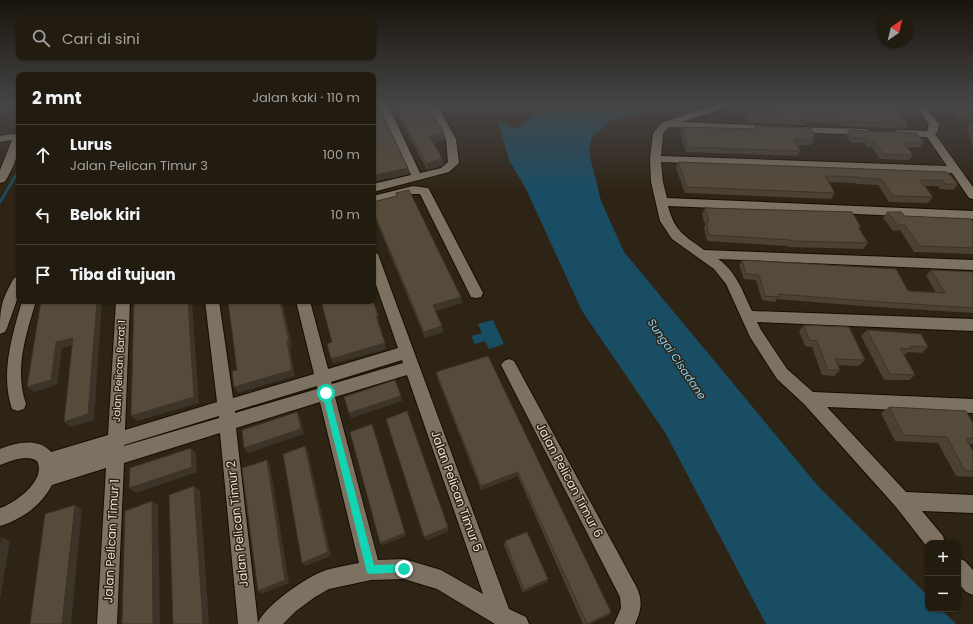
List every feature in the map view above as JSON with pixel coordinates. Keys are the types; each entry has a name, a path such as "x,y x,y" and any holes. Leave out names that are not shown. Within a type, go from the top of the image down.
{"street":[{"path":"0,139 13,134"},
{"path":"396,134 417,177"},
{"path":"376,187 445,170 454,164 451,139 448,134"},
{"path":"658,134 655,159 657,182 666,221 676,236 719,266 732,282 755,333 782,374 810,399 902,501 934,540"},
{"path":"930,134 973,194"},
{"path":"0,180 9,164 16,144"},
{"path":"655,159 956,170"},
{"path":"376,199 413,190 424,191 476,293"},
{"path":"661,202 973,215"},
{"path":"702,254 973,265"},
{"name":"Jalan Pelican Timur 5","path":"376,266 501,616"},
{"path":"0,328 16,287"},
{"path":"18,404 13,394 12,377 16,351 28,304"},
{"name":"Jalan Pelican Barat 1","path":"116,449 123,304"},
{"name":"Jalan Pelican Timur 2","path":"212,304 226,415 248,624"},
{"path":"303,304 371,570"},
{"path":"748,316 973,325"},
{"path":"46,470 409,359"},
{"name":"Jalan Pelican Timur 6","path":"509,365 630,595 631,609 624,624"},
{"path":"810,399 973,406"},
{"path":"0,457 17,450 31,449 42,453 46,470 37,493 22,507 0,517"},
{"name":"Jalan Pelican Timur 1","path":"107,624 116,449"},
{"path":"902,501 973,504"},
{"path":"268,624 289,604 320,583 351,573 371,570 404,569 441,580 501,616 519,624"},
{"path":"961,571 973,585"}],"water":[{"name":"Sungai Cisadane","path":"502,134 595,134 591,138 589,152 601,201 624,252 818,486 925,593 925,612 944,612 956,624 766,624 666,434 582,311 526,189 509,160"},
{"path":"493,320 504,344 489,349 485,341 475,344 471,336 482,333 478,324"}],"building":[{"path":"376,134 392,134 408,168 376,175"},
{"path":"411,134 440,134 430,137 442,158 427,164"},
{"path":"684,134 814,134 815,136 812,136 814,139 794,139 800,151 688,147"},
{"path":"852,134 917,134 924,142 903,143 913,155 884,154 875,142 870,142 867,138 854,138"},
{"path":"678,162 947,172 958,184 945,184 943,180 920,180 933,197 893,196 882,179 859,177 825,176 835,193 687,187"},
{"path":"409,190 461,297 433,305 442,326 424,332 376,217 376,201 397,196 396,193"},
{"path":"705,208 852,212 861,227 858,227 868,243 792,241 709,235 706,222 709,222"},
{"path":"887,212 901,212 905,216 971,219 973,222 973,248 920,246 905,225 898,225"},
{"path":"742,260 896,269 908,291 945,293 931,270 973,272 973,308 778,294 779,297 765,296 759,275 746,274"},
{"path":"41,304 97,304 88,414 64,422 73,338 56,342 51,380 27,387"},
{"path":"134,304 188,304 194,397 131,416"},
{"path":"228,304 281,304 289,341 287,341 292,370 234,387 232,371 237,370"},
{"path":"322,304 374,304 378,316 376,316 385,343 331,359 327,344 332,342"},
{"path":"804,325 849,327 865,360 835,359 840,370 828,370 817,341 809,340"},
{"path":"867,330 921,334 928,347 910,346 912,349 900,348 915,375 890,374"},
{"path":"488,356 611,612 587,624 518,472 481,486 436,372"},
{"path":"395,380 401,396 349,413 344,397"},
{"path":"889,407 966,411 973,423 973,438 966,438 973,451 973,471 965,471 947,437 903,435"},
{"path":"407,411 448,527 424,537 386,419"},
{"path":"297,412 301,429 244,448 242,430"},
{"path":"372,424 405,533 380,543 350,432"},
{"path":"305,446 328,552 302,563 283,454"},
{"path":"191,448 192,467 129,488 130,468"},
{"path":"267,460 285,580 258,591 242,468"},
{"path":"194,486 203,624 173,624 169,495"},
{"path":"152,501 153,624 122,624 125,511"},
{"path":"75,505 62,624 30,624 45,514"},
{"path":"527,532 548,579 524,590 505,541"}],"waterway":[{"path":"0,202 16,175"}],"route":[{"path":"326,393 371,570 404,569"}]}
